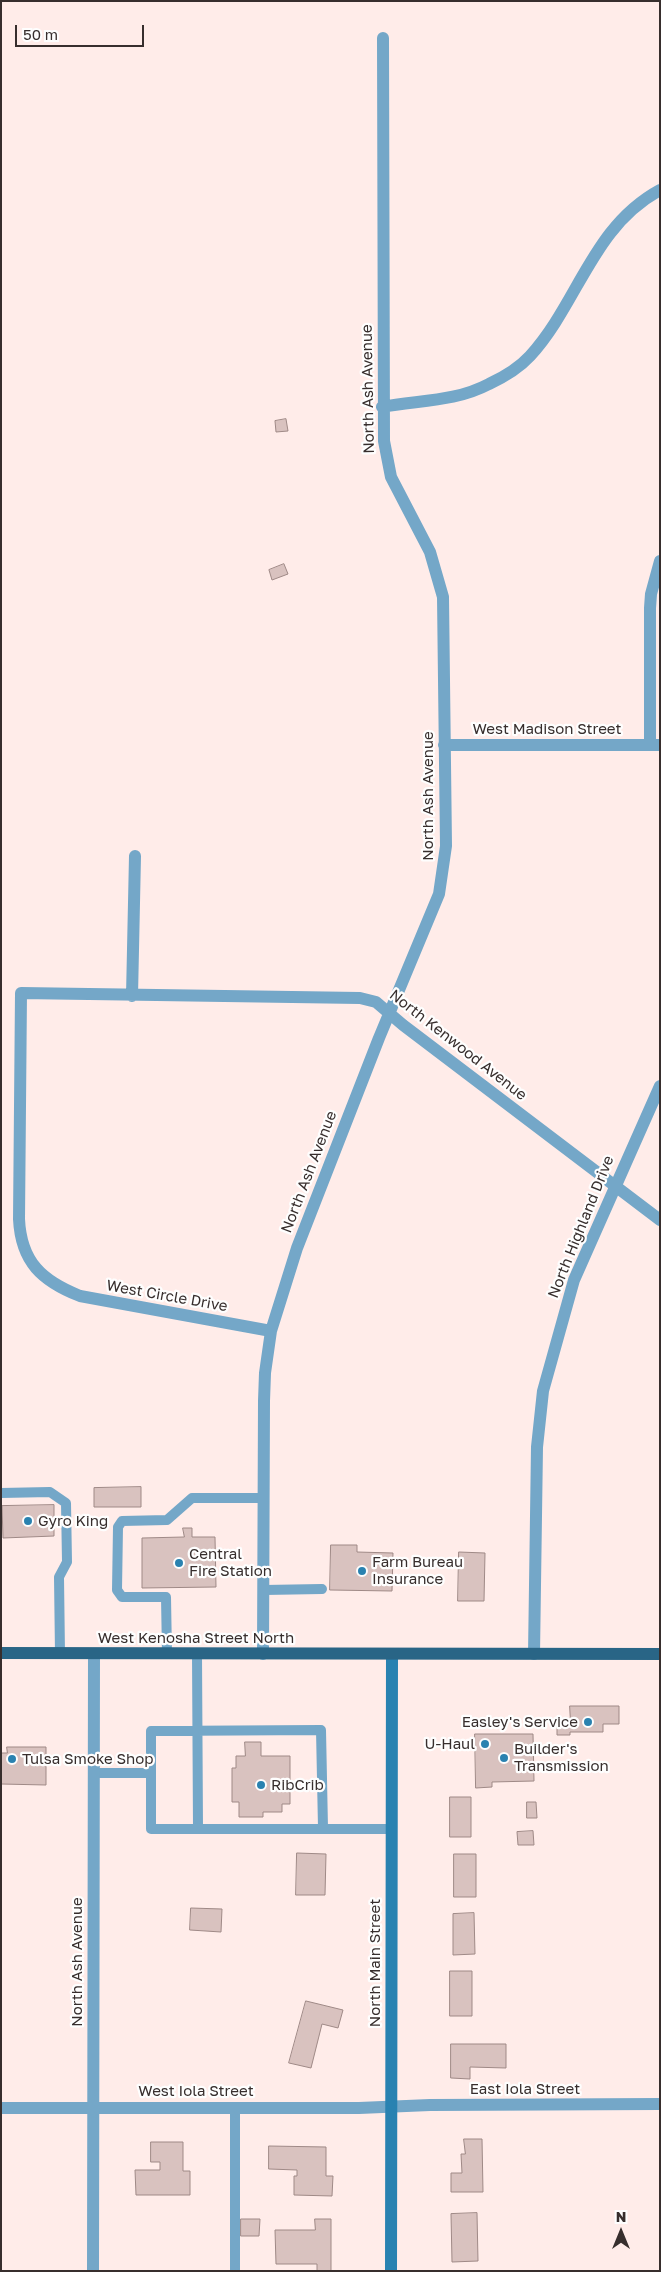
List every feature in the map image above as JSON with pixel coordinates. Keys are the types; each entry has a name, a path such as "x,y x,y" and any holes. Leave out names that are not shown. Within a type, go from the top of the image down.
{"main road":[{"name":"West Kenosha Street North","path":"1,1653 660,1654"},
{"name":"North Main Street","path":"391,2271 392,1654"}],"street":[{"name":"North Ash Avenue","path":"263,1654 265,1373 271,1331 297,1248 390,1012 432,912 443,874 446,846 442,596 430,552 389,471 384,441 382,407 383,38"},
{"path":"382,407 458,397 489,384 519,366 530,356 552,325 600,244 616,224 634,207 660,190"},
{"path":"655,745 650,608 660,561"},
{"name":"West Madison Street","path":"444,745 655,745"},
{"path":"132,996 135,856"},
{"name":"North Kenwood Avenue","path":"21,992 132,996 360,998 376,1002 390,1012 403,1026 660,1220"},
{"name":"West Circle Drive","path":"21,992 20,1232 30,1261 39,1272 58,1287 80,1296 271,1331"},
{"name":"North Highland Drive","path":"534,1654 537,1447 543,1391 574,1280 660,1086"},
{"name":"North Ash Avenue","path":"93,2271 94,1654"},
{"name":"East Iola Street","path":"391,2107 660,2104"},
{"name":"West Iola Street","path":"1,2108 391,2107"}],"lane":[{"path":"1,1493 50,1492 66,1503 67,1562 59,1577 60,1654"},
{"path":"167,1654 166,1597 122,1597 117,1590 118,1527 122,1521 167,1520 192,1498 263,1498"},
{"path":"264,1590 322,1589"},
{"path":"197,1654 198,1829"},
{"path":"323,1828 321,1730 150,1731 152,1829 391,1829"},
{"path":"94,1773 151,1773"},
{"path":"235,2108 235,2271"}],"building":[{"path":"286,419 288,431 276,432 275,421"},
{"path":"284,564 288,574 272,580 269,570"},
{"path":"141,1487 141,1507 94,1507 94,1488"},
{"name":"Gyro King","path":"54,1505 54,1536 3,1538 2,1506"},
{"name":"Central Fire Station","path":"183,1528 192,1528 192,1537 215,1537 216,1587 142,1588 142,1538 184,1537"},
{"name":"Farm Bureau Insurance","path":"331,1545 357,1545 357,1552 393,1553 392,1591 330,1590"},
{"path":"459,1552 485,1553 484,1601 458,1601"},
{"name":"Easley's Service","path":"570,1706 619,1706 619,1724 603,1724 603,1732 570,1732 570,1735 557,1735 557,1719 570,1720"},
{"name":"Builder's Transmission","path":"475,1734 533,1734 534,1781 492,1782 492,1787 476,1788"},
{"name":"RibCrib","path":"245,1742 261,1742 261,1756 290,1756 290,1804 282,1804 282,1812 263,1812 263,1817 239,1817 239,1802 232,1802 232,1768 236,1768 236,1756 245,1756"},
{"path":"7,1747 46,1747 46,1785 1,1784 1,1753 7,1753"},
{"path":"450,1797 471,1797 471,1837 450,1837"},
{"path":"527,1802 536,1802 537,1818 527,1818"},
{"path":"533,1831 534,1845 518,1845 517,1832"},
{"path":"297,1853 326,1854 325,1895 296,1895"},
{"path":"454,1854 476,1854 476,1897 454,1897"},
{"path":"191,1908 222,1909 221,1932 190,1930"},
{"path":"474,1913 475,1954 453,1955 453,1914"},
{"path":"450,1971 472,1971 472,2016 450,2016"},
{"path":"306,2001 343,2010 338,2028 322,2024 311,2068 289,2063"},
{"path":"451,2044 506,2044 506,2068 470,2067 470,2079 451,2078"},
{"path":"464,2139 482,2139 483,2192 451,2192 451,2173 462,2173 461,2154 465,2154"},
{"path":"151,2142 183,2142 183,2171 190,2171 190,2195 136,2195 135,2170 160,2170 160,2162 151,2162"},
{"path":"269,2146 326,2147 326,2176 333,2176 332,2196 294,2195 294,2176 297,2176 297,2170 269,2169"},
{"path":"477,2213 478,2261 452,2262 451,2214"},
{"path":"241,2219 260,2219 259,2236 241,2236"},
{"path":"315,2219 331,2219 331,2271 317,2271 317,2264 276,2264 275,2230 315,2230"}],"place":[{"name":"Gyro King","path":"28,1521"},
{"name":"Central Fire Station","path":"179,1563"},
{"name":"Farm Bureau Insurance","path":"362,1571"},
{"name":"Easley's Service","path":"588,1722"},
{"name":"U-Haul","path":"485,1744"},
{"name":"Builder's Transmission","path":"504,1758"},
{"name":"Tulsa Smoke Shop","path":"12,1759"},
{"name":"RibCrib","path":"261,1785"}]}
